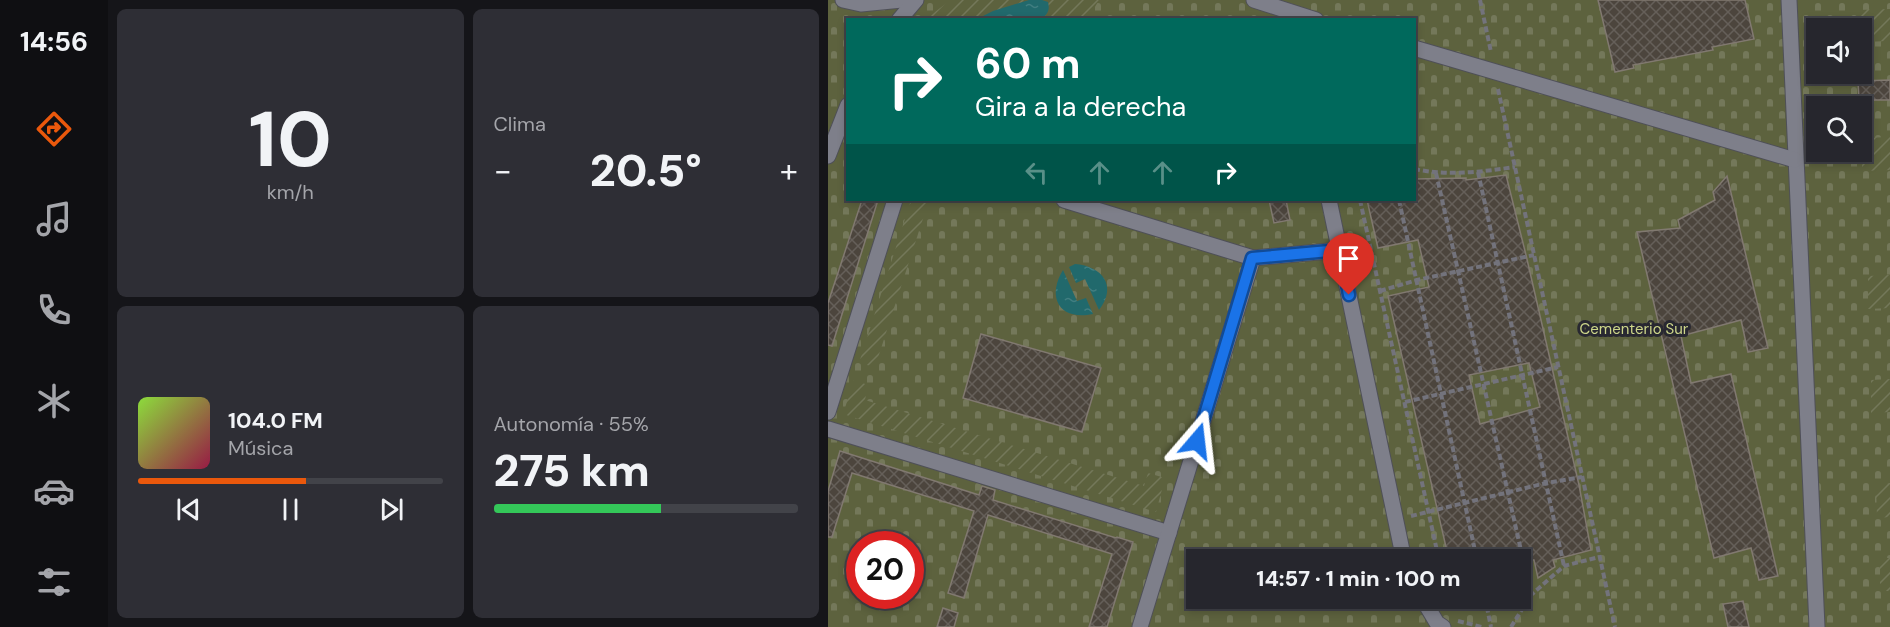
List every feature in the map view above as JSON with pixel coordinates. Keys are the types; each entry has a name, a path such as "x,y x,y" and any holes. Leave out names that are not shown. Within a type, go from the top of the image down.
{"lane":[{"path":"843,0 861,4 902,0"},
{"path":"901,18 916,0"},
{"path":"1254,0 1288,15 1305,18"},
{"path":"1789,0 1817,627"},
{"path":"1416,49 1795,160"},
{"path":"828,156 846,110"},
{"path":"828,412 895,201"},
{"path":"1067,201 1252,258 1340,250"},
{"path":"1329,201 1402,549"},
{"path":"1140,627 1252,258"},
{"path":"828,429 1169,533"},
{"path":"1429,609 1437,623 1448,623"}],"path":[{"path":"1480,0 1615,627"},
{"path":"1416,169 1436,173 1478,172 1515,167"},
{"path":"1478,172 1564,566"},
{"path":"1436,173 1521,549"},
{"path":"1360,201 1436,549"},
{"path":"1399,201 1475,549"},
{"path":"1380,291 1417,280 1534,255"},
{"path":"1405,402 1558,367"},
{"path":"1395,519 1546,483 1582,477"},
{"path":"1531,595 1564,566 1599,557"},
{"path":"1487,609 1491,627"},
{"path":"1510,627 1522,609"},
{"path":"1448,623 1482,627"}],"green space":[{"name":"Cementerio Sur","path":"828,0 1890,0 1890,627 828,627"},
{"path":"951,0 1099,0 1089,18 927,18"},
{"path":"1890,9 1890,41 1872,42 1872,18 1857,18 1857,10"},
{"path":"1890,137 1890,170 1862,171 1862,162 1872,162 1872,138"},
{"path":"911,201 929,201 875,367 859,363"},
{"path":"1890,275 1890,308 1868,309 1868,276"},
{"path":"1890,379 1890,412 1871,413 1871,380"},
{"path":"854,380 868,385 865,400 1144,486 1148,473 1165,478 1156,512 843,414"},
{"path":"1890,484 1890,517 1877,518 1876,485"},
{"path":"1880,558 1890,558 1890,591 1880,591"}],"water":[{"path":"1029,0 1048,2 1049,7 1048,12 1042,18 979,18 993,11"},
{"path":"1075,264 1093,269 1104,279 1107,293 1099,310 1085,279 1076,283 1069,267"},
{"path":"1063,270 1077,301 1086,298 1093,314 1072,314 1059,305 1056,290"}],"building":[{"path":"1598,0 1745,0 1754,39 1712,47 1713,50 1633,65 1634,68 1615,72"},
{"path":"1890,80 1890,100 1872,100 1872,96 1859,96 1858,84 1872,84 1872,81"},
{"path":"1506,175 1579,485 1591,550 1553,560 1555,567 1538,578 1534,560 1531,560 1531,549 1446,549 1388,296 1429,287 1418,240 1378,248 1367,201 1416,201 1416,179 1466,178 1466,180","holes":["1529,363 1540,407 1480,424 1469,375"]},
{"path":"1727,176 1768,348 1748,352 1741,320 1681,336 1691,383 1731,374 1778,576 1759,580 1751,548 1714,558 1637,232 1680,228 1678,220 1715,200 1713,192"},
{"path":"862,201 878,201 832,346 828,345 828,303"},
{"path":"1269,201 1286,201 1290,220 1274,223"},
{"path":"981,334 1101,368 1082,432 963,398"},
{"path":"840,451 979,495 982,486 995,490 993,500 1133,542 1107,627 1089,627 1112,554 988,515 964,598 948,593 974,511 852,473 832,537 828,537 828,491"},
{"path":"1743,601 1749,627 1728,627 1723,604"},
{"path":"943,608 958,613 954,627 937,627"}],"route":[{"path":"1197,441 1252,258 1340,250 1349,295"}]}
